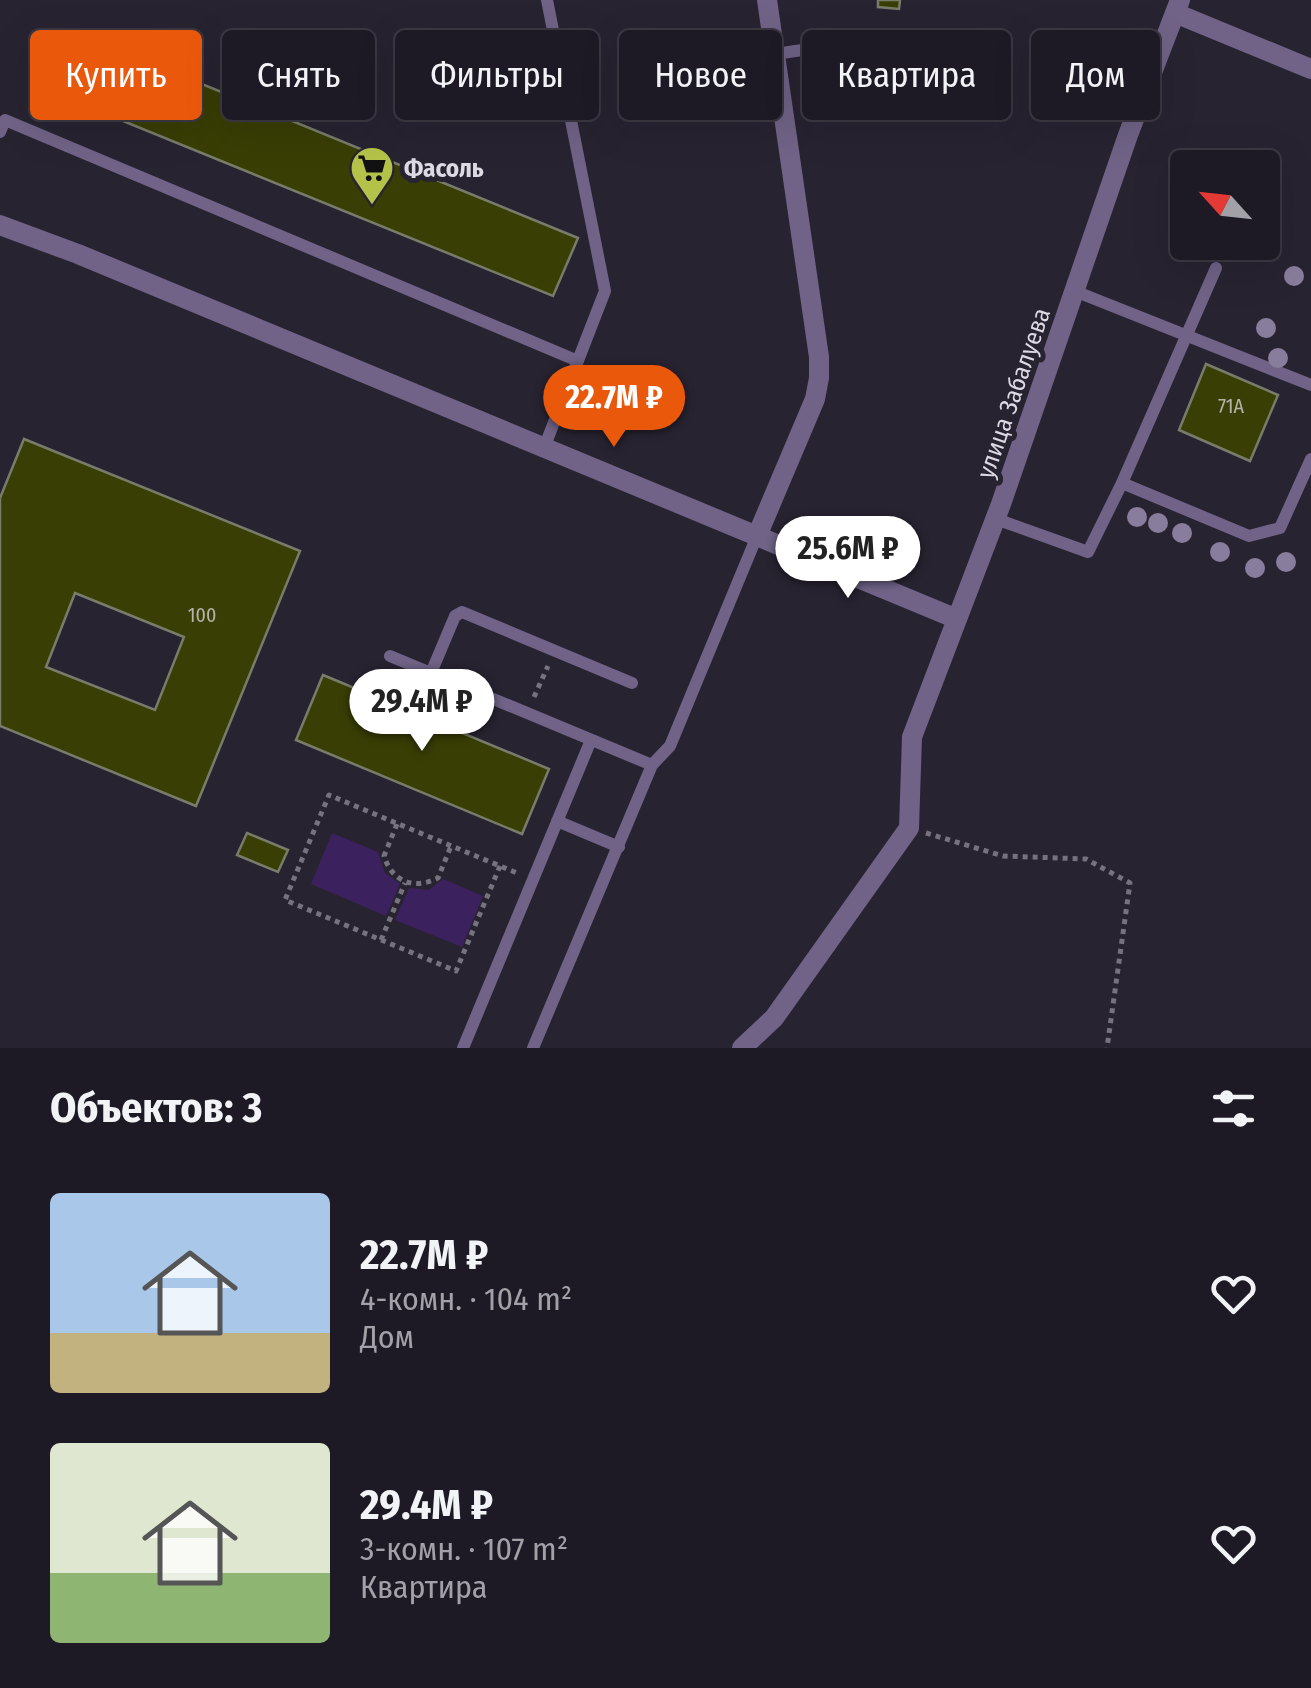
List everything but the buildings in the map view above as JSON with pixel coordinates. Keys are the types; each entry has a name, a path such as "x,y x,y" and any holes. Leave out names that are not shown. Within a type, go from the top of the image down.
{"street":[{"path":"767,0 771,30"},
{"path":"1178,7 1311,69"},
{"name":"улица Забалуева","path":"909,828 912,736 996,519 1128,135 1178,7"},
{"path":"757,536 815,399 820,378 782,104"},
{"path":"0,225 96,261 957,619"},
{"path":"742,1048 774,1018 909,828"}],"lane":[{"path":"544,448 605,291 547,0"},
{"path":"0,132 5,120 578,361"},
{"path":"996,519 1088,552 1216,268"},
{"path":"1073,290 1311,385"},
{"path":"1122,482 1249,536 1280,528 1311,459"},
{"path":"533,1048 652,766 670,746 757,536"},
{"path":"431,673 458,612 632,683"},
{"path":"390,656 652,766"},
{"path":"462,1048 591,740"},
{"path":"557,821 618,846"}],"path":[{"path":"528,714 554,650"},
{"path":"500,866 456,971 285,900 329,795 398,824 500,866 533,880"},
{"path":"398,824 384,856 391,872 405,882 416,884 438,878 451,846"},
{"path":"909,828 1003,856 1086,859 1130,883 1107,1048"},
{"path":"381,940 405,882"}],"shaded area":[{"path":"332,833 378,852 385,873 400,884 386,916 311,884"},
{"path":"443,879 483,896 462,947 395,920 409,888 429,890"}],"place":[{"name":"Фасоль","path":"372,206"}]}
